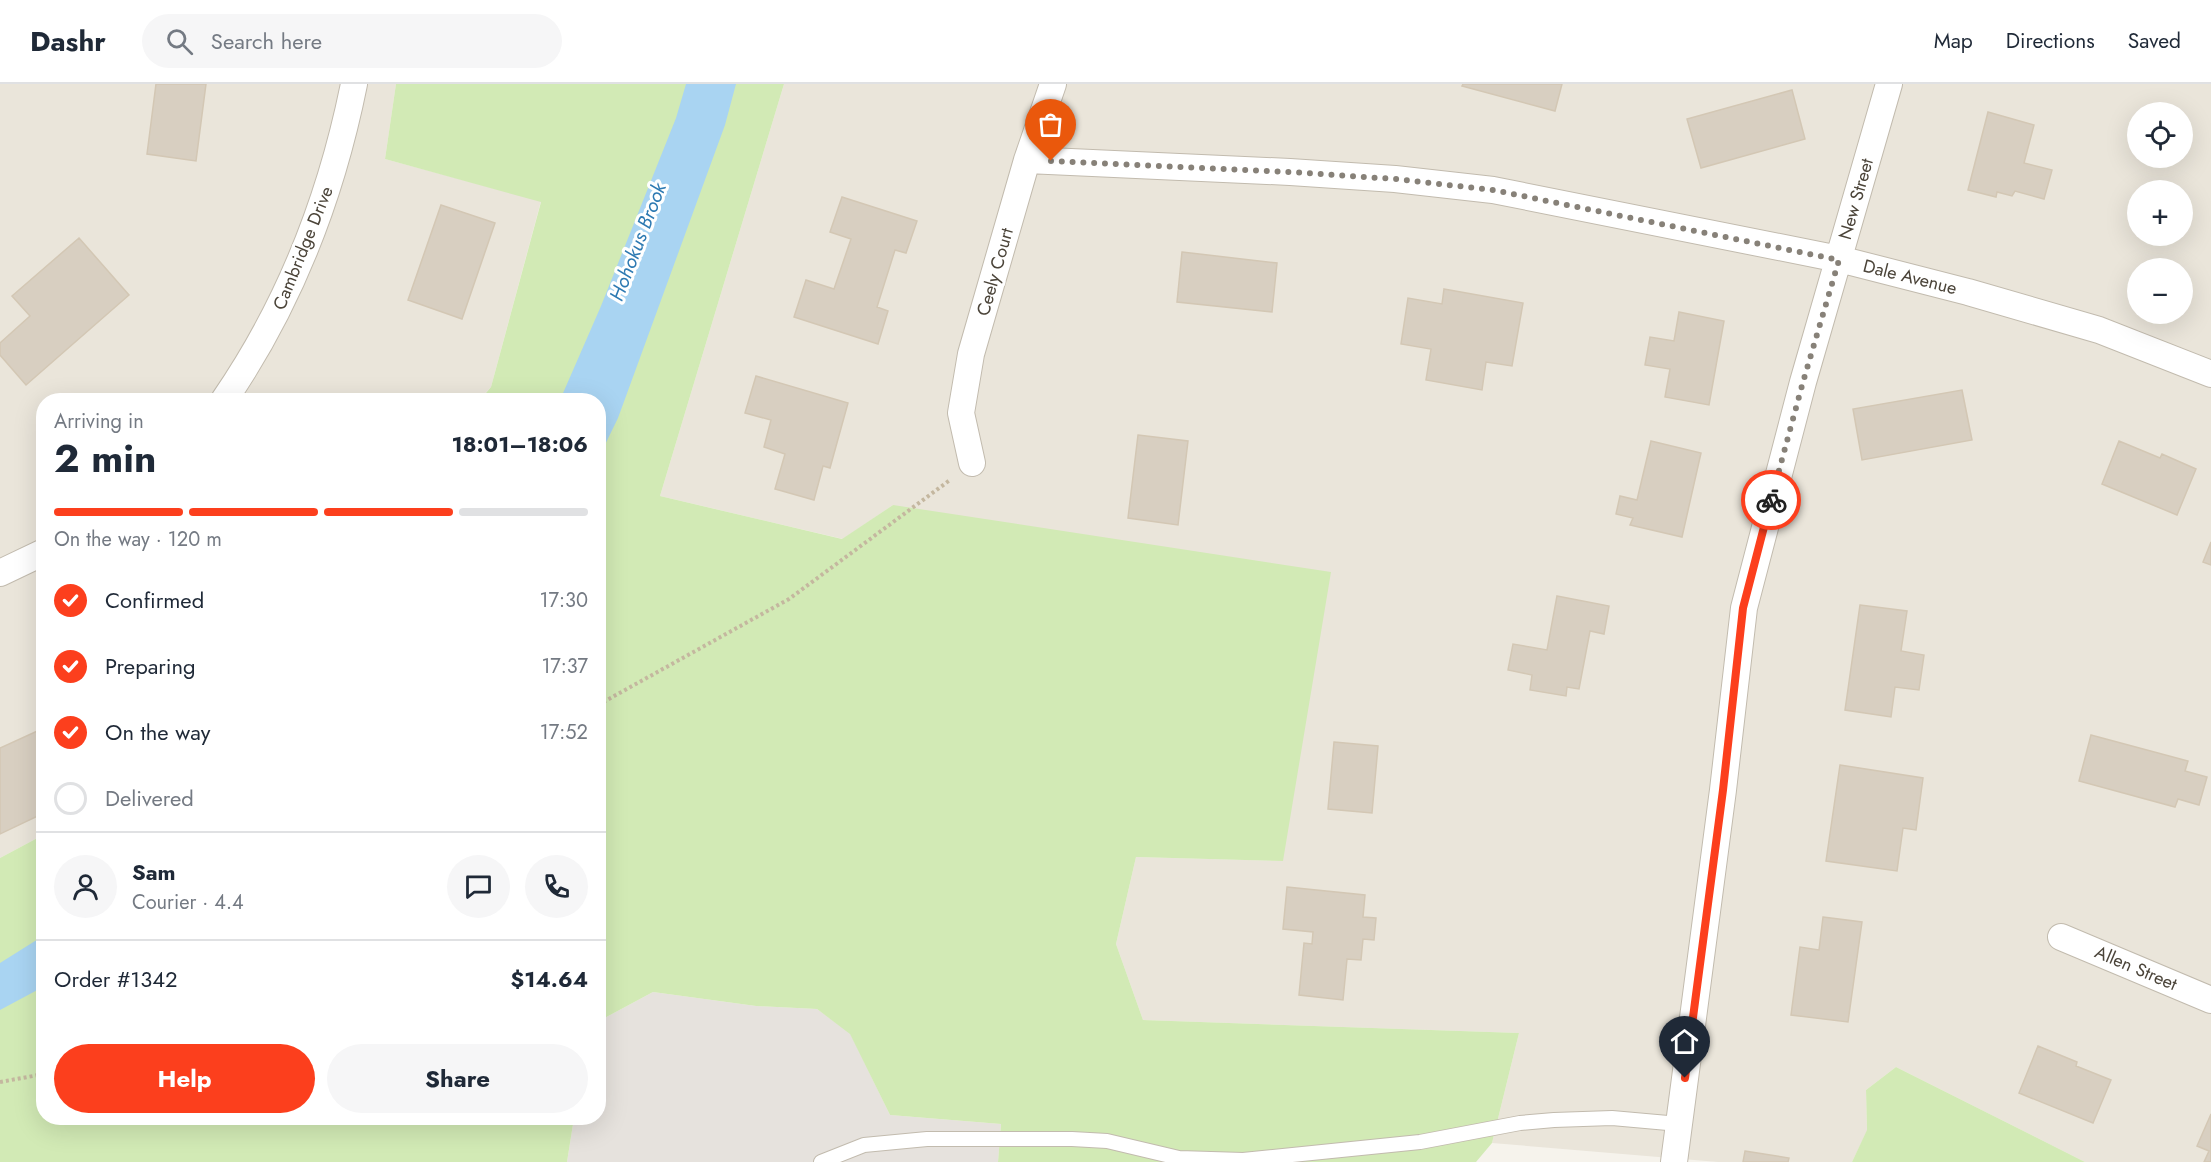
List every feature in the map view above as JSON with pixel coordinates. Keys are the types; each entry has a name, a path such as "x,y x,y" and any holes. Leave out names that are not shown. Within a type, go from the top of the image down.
{"street":[{"name":"Cambridge Drive","path":"229,393 246,368 287,294 320,215 344,133 354,84"},
{"name":"Ceely Court","path":"972,463 961,412 971,354 1027,160 1053,84"},
{"name":"New Street","path":"1674,1162 1723,790 1743,608 1803,382 1889,84"},
{"name":"Dale Avenue","path":"1027,160 1290,172 1395,179 1493,190 1839,260 1968,292 2099,330 2211,374"},
{"path":"0,573 36,556"},
{"name":"Allen Street","path":"2061,937 2211,1000"}],"lane":[{"path":"821,1162 864,1145 927,1139 1084,1139 1107,1141 1179,1158 1243,1160 1420,1142 1520,1123 1554,1120 1612,1118 1679,1124"}],"path":[{"path":"606,701 789,599 972,463"},
{"path":"0,1082 36,1075"}],"shaded area":[{"path":"0,84 396,84 385,159 541,201 491,387 485,393 36,393 36,839 0,858"},
{"path":"784,84 2211,84 2211,1162 2085,1162 1896,1067 1866,1090 1867,1131 1852,1162 1718,1162 1492,1143 1519,1033 1143,1020 1116,944 1136,857 1283,861 893,505 843,539 660,496"},
{"path":"653,992 756,1006 817,1009 850,1033 890,1115 1001,1124 998,1162 567,1162 573,1125 606,1125 606,1017"}],"green space":[{"path":"396,84 784,84 660,496 842,539 893,505 1331,572 1283,861 1136,857 1116,944 1143,1020 1519,1033 1492,1143 1476,1162 998,1162 1001,1124 890,1115 850,1034 817,1009 756,1006 653,992 606,1017 606,393 486,393 491,387 541,202 385,159"},
{"path":"36,839 36,1125 573,1125 567,1162 0,1162 0,858"},
{"path":"1896,1067 2085,1162 1852,1162 1867,1130 1866,1090"}],"water":[{"name":"Hohokus Brook","path":"686,84 736,84 725,125 618,418 606,443 606,393 563,393 601,306 676,118"},
{"path":"36,940 36,991 0,1010 0,963"}],"building":[{"path":"156,84 206,84 196,161 147,154"},
{"path":"1463,84 1562,84 1555,111 1462,86"},
{"path":"1792,90 1805,139 1701,168 1687,119"},
{"path":"1988,112 2034,125 2024,163 2052,170 2044,199 2015,191 2012,196 1997,192 1996,197 1968,190"},
{"path":"842,197 917,221 906,253 895,250 877,307 888,311 878,344 794,317 806,280 834,289 851,239 830,232"},
{"path":"441,205 495,223 462,319 408,300"},
{"path":"79,238 129,295 26,385 0,355 0,343 30,316 12,296"},
{"path":"1182,252 1277,263 1272,312 1177,302"},
{"path":"1444,289 1523,303 1512,366 1486,362 1482,390 1426,380 1431,349 1401,344 1408,298 1442,304"},
{"path":"1679,312 1724,321 1709,405 1665,397 1670,369 1645,365 1650,337 1674,341"},
{"path":"756,376 848,403 830,468 823,466 814,500 775,489 785,454 764,447 771,420 745,413"},
{"path":"1962,390 1972,440 1862,460 1853,409"},
{"path":"1138,435 1188,441 1178,525 1128,518"},
{"path":"1651,441 1701,453 1682,537 1630,525 1633,518 1616,514 1620,496 1637,500"},
{"path":"2119,441 2160,458 2162,454 2196,469 2177,515 2102,484"},
{"path":"2211,542 2211,565 2203,562"},
{"path":"1557,596 1609,606 1604,634 1590,631 1579,689 1567,687 1566,696 1530,690 1532,675 1508,670 1513,644 1547,650"},
{"path":"1860,605 1907,611 1901,651 1924,655 1919,690 1895,687 1891,717 1845,710"},
{"path":"36,732 36,817 0,834 0,748"},
{"path":"2091,735 2188,761 2185,771 2207,777 2199,805 2178,799 2175,807 2079,781"},
{"path":"1334,742 1378,746 1372,813 1328,809"},
{"path":"1840,765 1923,778 1916,830 1903,828 1897,871 1826,861"},
{"path":"1287,887 1365,895 1363,917 1376,918 1374,940 1363,939 1361,960 1347,959 1343,1000 1299,995 1304,943 1312,944 1313,932 1283,929"},
{"path":"1823,917 1862,922 1848,1022 1791,1015 1800,947 1819,950"},
{"path":"2038,1046 2077,1062 2076,1066 2111,1080 2093,1123 2019,1093"},
{"path":"2211,1114 2211,1162 2204,1162 2209,1151 2197,1146"},
{"path":"1745,1151 1789,1158 1788,1162 1743,1162"}],"way so far":[{"path":"1051,161 1290,172 1395,179 1493,190 1839,260 1771,500"}],"route":[{"path":"1685,1078 1723,790 1743,608 1771,500"}]}
